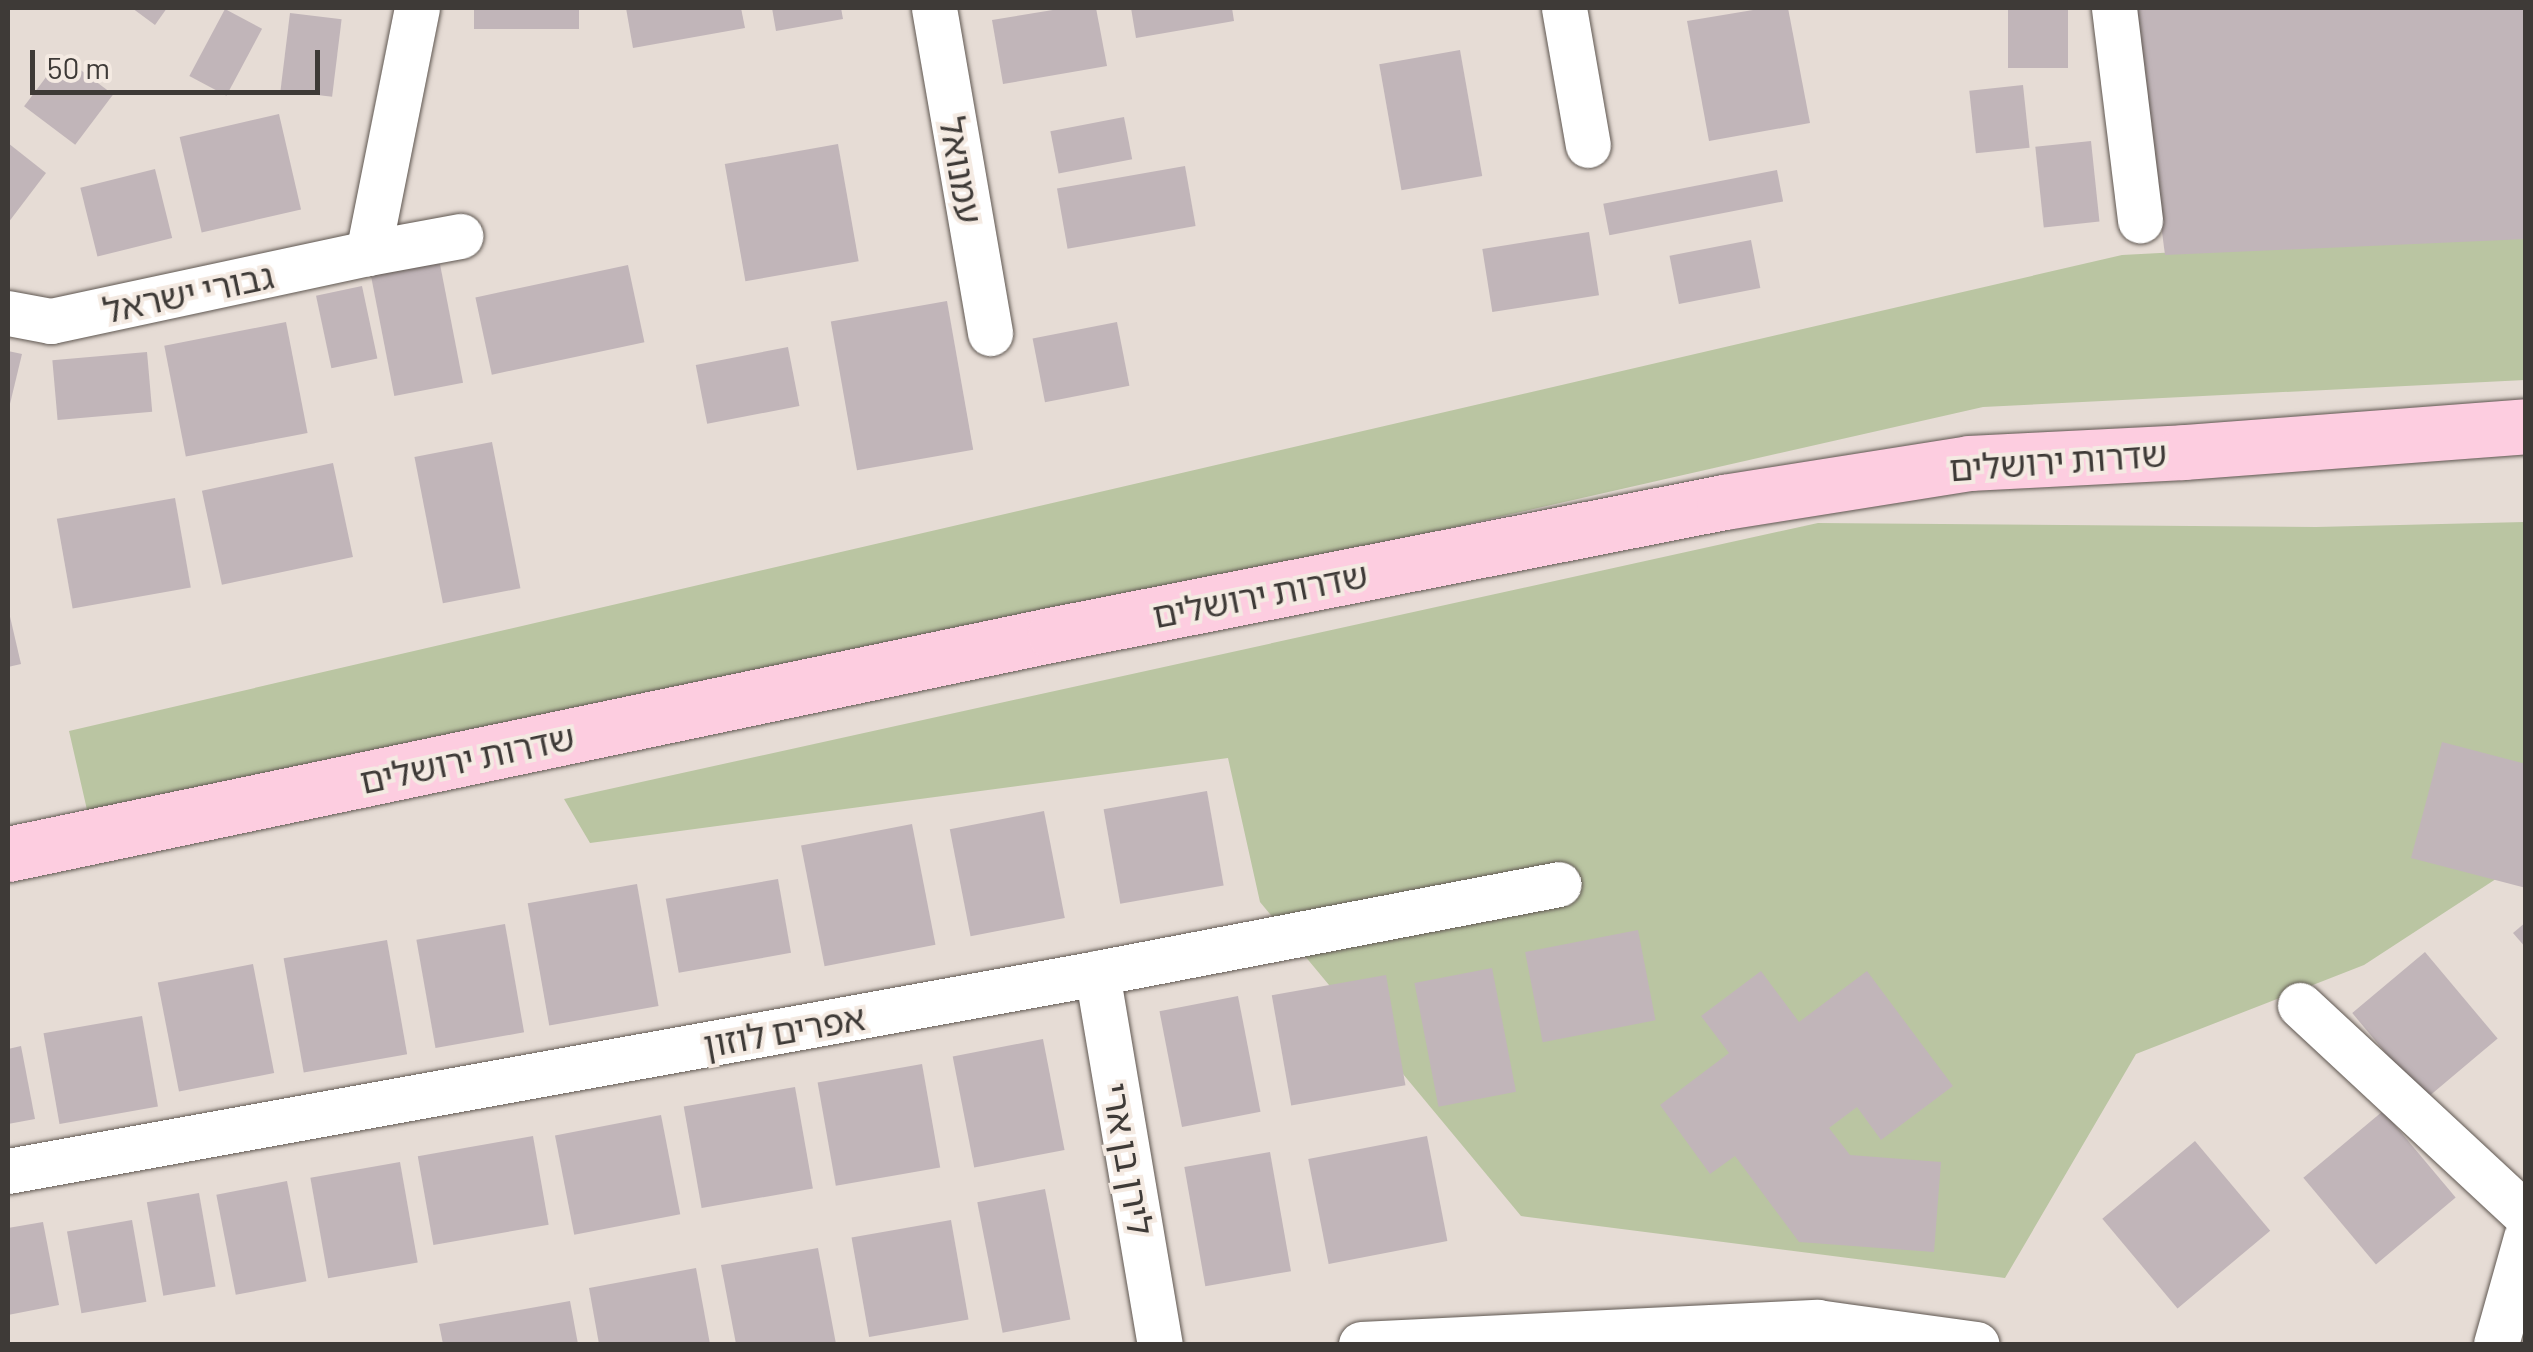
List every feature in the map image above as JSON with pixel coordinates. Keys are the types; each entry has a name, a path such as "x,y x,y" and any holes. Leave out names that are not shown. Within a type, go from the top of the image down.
{"main road":[{"name":"שדרות ירושלים","path":"8,854 1036,638 1724,502 1969,463 2184,452 2526,426"}],"street":[{"path":"368,253 417,8"},
{"name":"עמנואל","path":"934,8 990,333"},
{"path":"1564,8 1588,144"},
{"path":"2114,8 2140,220"},
{"name":"גבורי ישראל","path":"8,314 51,321 460,236"},
{"name":"אפרים לוזון","path":"8,1171 1097,973 1559,884"},
{"name":"לירן בן ארי","path":"1097,973 1160,1344"},
{"path":"2300,1005 2526,1215"},
{"path":"2496,1344 2526,1236"},
{"path":"1361,1344 1816,1322 1976,1344"}],"green space":[{"path":"2525,234 2525,380 1983,407 93,836 69,731 2122,255"},
{"path":"2525,522 2525,860 2364,965 2136,1054 2005,1278 1521,1216 1260,902 1228,758 590,843 564,799 1818,523 2316,527"}],"building":[{"path":"132,8 167,8 155,25"},
{"path":"474,8 579,8 579,29 474,29"},
{"path":"626,8 741,8 745,28 633,48"},
{"path":"772,8 841,8 843,19 776,31"},
{"path":"1065,8 1096,8 1107,66 1003,84 992,20"},
{"path":"1131,8 1232,8 1234,21 1136,38"},
{"path":"1788,8 1810,123 1709,141 1687,21"},
{"path":"2008,8 2068,8 2068,68 2008,68"},
{"path":"2133,8 2526,8 2526,239 2165,255"},
{"path":"225,9 262,29 226,96 189,76"},
{"path":"290,13 342,19 332,97 280,90"},
{"path":"1460,50 1482,176 1401,190 1379,64"},
{"path":"62,56 113,95 75,145 24,106"},
{"path":"2023,85 2030,148 1976,153 1969,91"},
{"path":"279,114 301,209 202,232 180,137"},
{"path":"1124,117 1132,159 1059,174 1050,131"},
{"path":"2091,141 2099,222 2044,227 2035,147"},
{"path":"8,143 46,173 8,223"},
{"path":"838,144 859,261 745,281 725,164"},
{"path":"1185,166 1196,226 1068,249 1057,189"},
{"path":"155,169 172,238 97,257 80,188"},
{"path":"1777,170 1783,201 1609,235 1603,204"},
{"path":"1589,232 1599,295 1492,312 1482,249"},
{"path":"1751,240 1760,288 1679,304 1670,256"},
{"path":"439,259 463,383 394,396 370,272"},
{"path":"628,265 644,342 492,375 475,297"},
{"path":"362,286 377,358 331,368 316,296"},
{"path":"947,301 973,450 857,470 831,321"},
{"path":"286,322 308,433 186,457 164,346"},
{"path":"1117,322 1129,386 1045,402 1033,338"},
{"path":"788,347 799,406 707,424 696,365"},
{"path":"8,351 22,354 9,408 8,407"},
{"path":"147,352 152,412 58,420 52,360"},
{"path":"492,442 520,588 443,603 414,457"},
{"path":"333,463 353,557 222,585 202,491"},
{"path":"175,498 191,588 73,608 57,519"},
{"path":"8,608 21,664 8,667"},
{"path":"2442,742 2526,764 2526,888 2411,858"},
{"path":"1207,791 1224,886 1120,904 1104,809"},
{"path":"1044,811 1065,918 971,936 950,829"},
{"path":"912,824 935,945 825,966 801,846"},
{"path":"778,879 791,953 679,973 666,899"},
{"path":"637,884 659,1006 549,1025 528,903"},
{"path":"2526,922 2526,948 2513,933"},
{"path":"505,924 524,1032 435,1048 416,940"},
{"path":"1638,930 1656,1020 1543,1042 1525,952"},
{"path":"387,940 407,1054 304,1072 284,958"},
{"path":"2425,952 2498,1039 2425,1100 2352,1013"},
{"path":"253,964 274,1073 179,1091 158,983"},
{"path":"1492,968 1516,1092 1438,1107 1414,983"},
{"path":"1761,971 1799,1022 1867,971 1953,1086 1881,1140 1857,1107 1829,1128 1850,1155 1941,1162 1934,1252 1799,1242 1735,1156 1710,1174 1660,1105 1729,1053 1701,1016"},
{"path":"1386,975 1405,1085 1291,1105 1272,995"},
{"path":"1238,996 1261,1112 1182,1127 1159,1011"},
{"path":"142,1016 158,1107 59,1124 44,1033"},
{"path":"1043,1039 1065,1150 974,1167 953,1057"},
{"path":"21,1046 35,1119 8,1124 8,1049"},
{"path":"922,1064 940,1167 836,1186 818,1082"},
{"path":"795,1087 813,1188 702,1208 684,1107"},
{"path":"2383,1111 2456,1198 2376,1264 2303,1178"},
{"path":"661,1115 680,1214 574,1235 555,1136"},
{"path":"533,1136 549,1225 433,1245 418,1156"},
{"path":"1427,1136 1447,1241 1329,1264 1308,1159"},
{"path":"2195,1141 2270,1231 2178,1308 2102,1219"},
{"path":"1270,1152 1291,1271 1205,1286 1184,1167"},
{"path":"400,1162 418,1262 328,1278 310,1178"},
{"path":"287,1181 306,1281 236,1295 216,1195"},
{"path":"1045,1189 1070,1320 1003,1333 977,1202"},
{"path":"199,1193 215,1287 163,1296 147,1202"},
{"path":"132,1220 146,1302 81,1313 67,1231"},
{"path":"951,1220 969,1319 869,1337 852,1238"},
{"path":"43,1222 59,1305 8,1315 8,1228"},
{"path":"818,1248 836,1344 736,1344 721,1265"},
{"path":"696,1268 710,1344 599,1344 589,1288"},
{"path":"570,1301 578,1344 443,1344 439,1324"}]}
